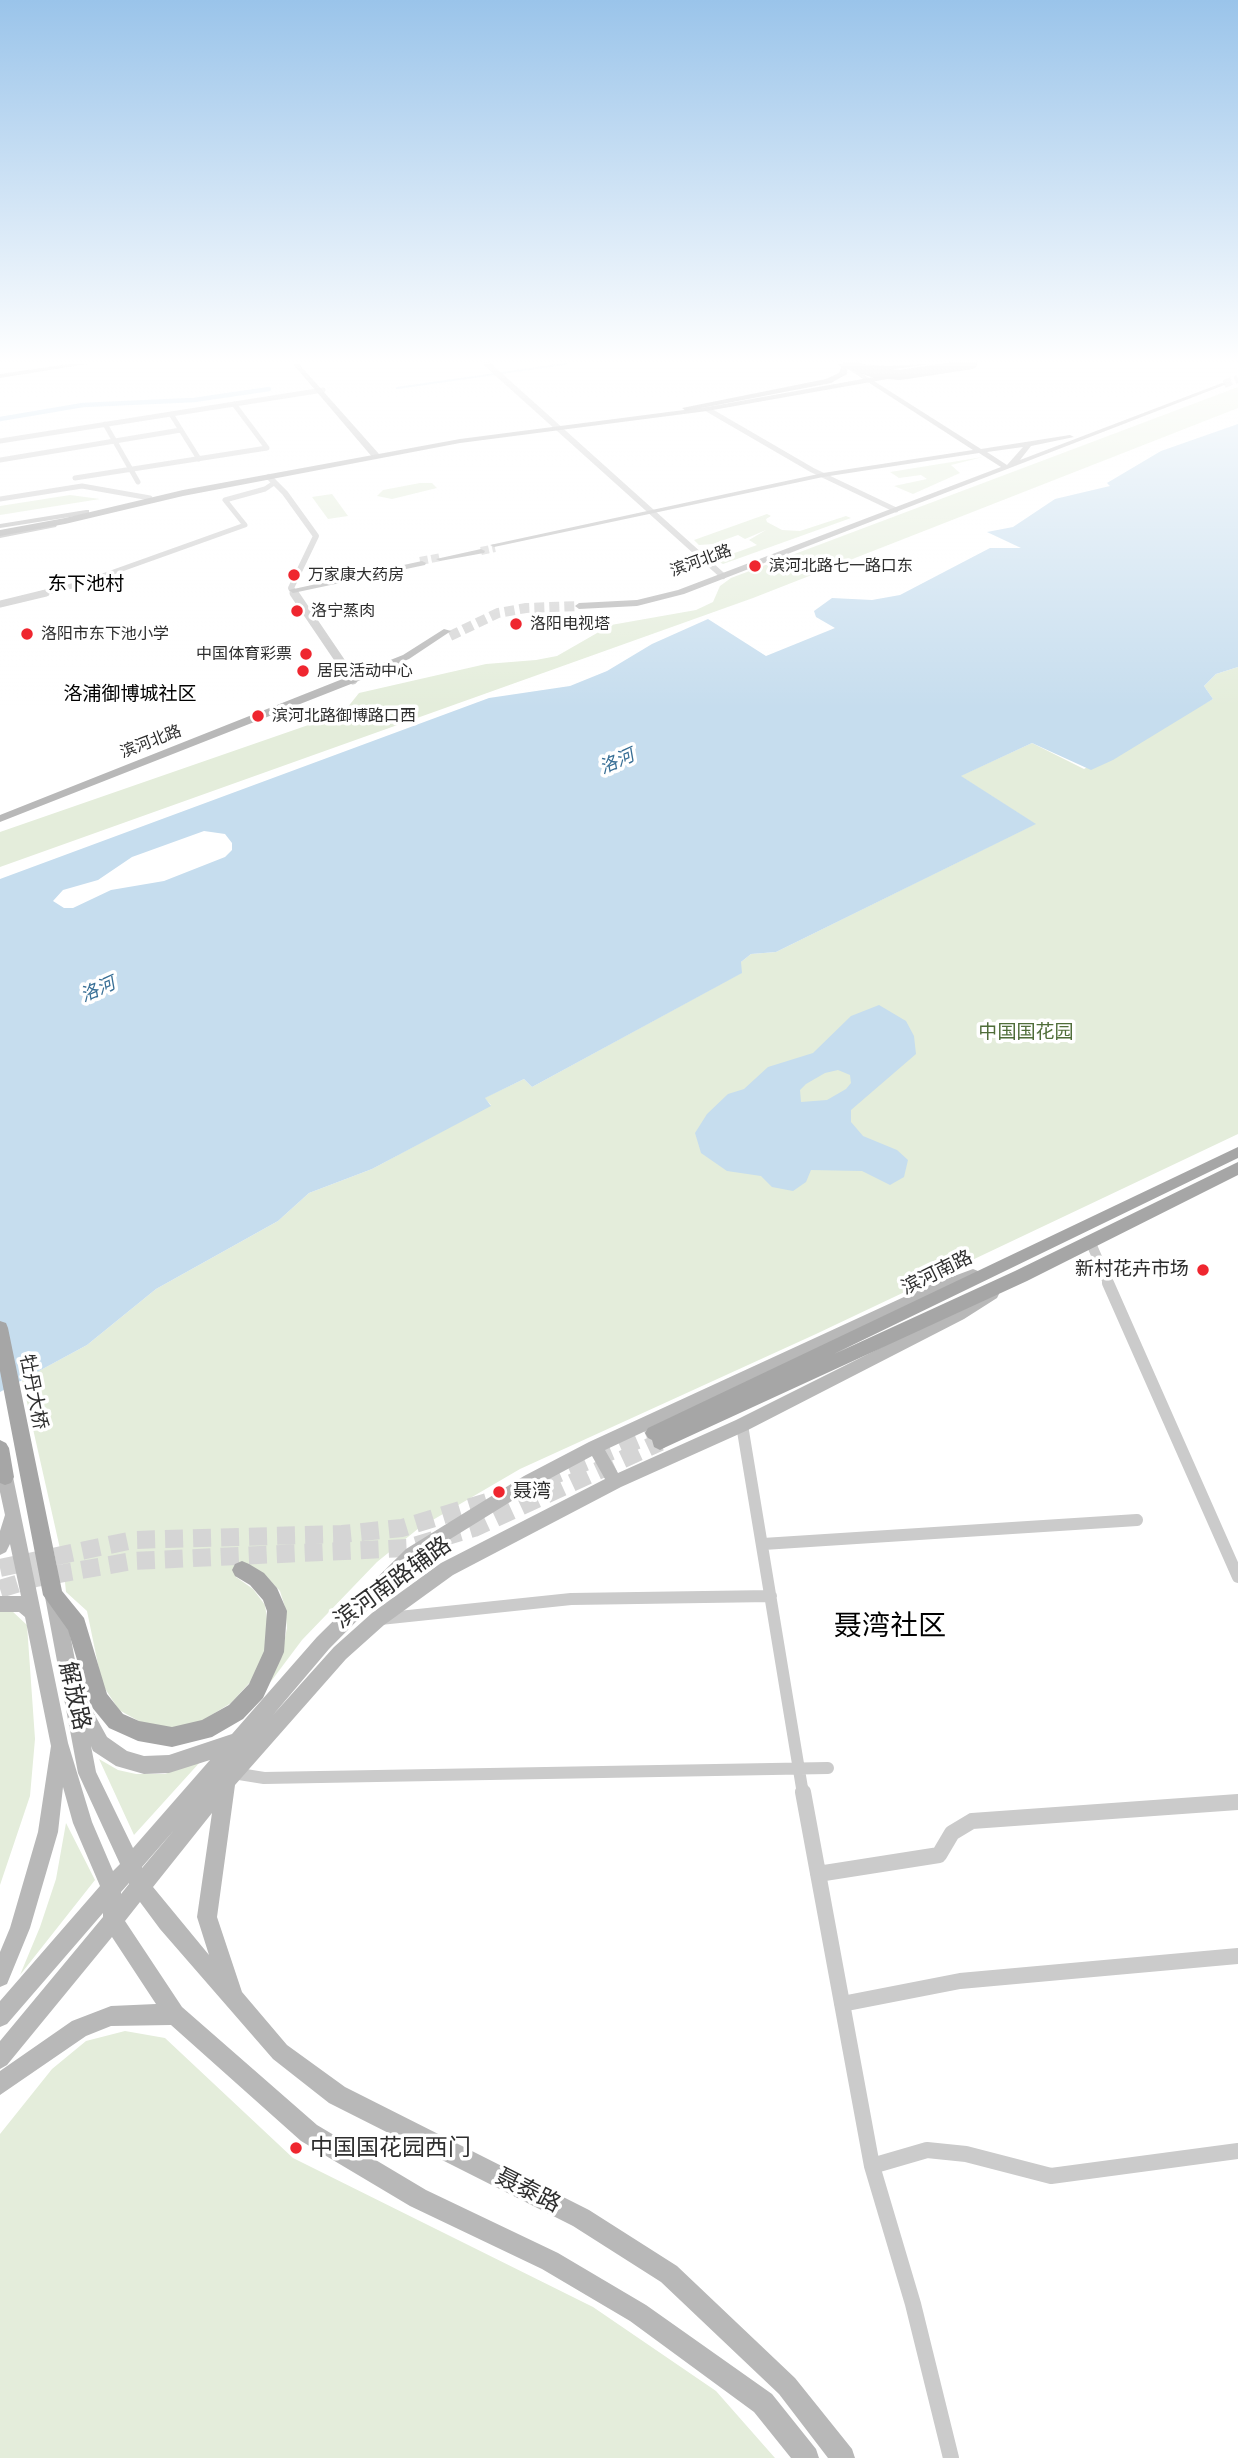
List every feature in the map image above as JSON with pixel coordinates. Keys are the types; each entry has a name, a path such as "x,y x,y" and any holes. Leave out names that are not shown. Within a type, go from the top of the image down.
{"main road":[{"path":"0,531 249,479"},
{"path":"0,531 65,522 276,479"},
{"path":"494,547 812,479"},
{"name":"滨河北路","path":"893,509 971,479"},
{"name":"滨河北路","path":"576,603 637,603 971,479"},
{"path":"440,558 480,550"},
{"path":"292,589 421,562"},
{"name":"滨河北路","path":"0,819 353,680 390,670 420,657 449,634"},
{"name":"滨河南路","path":"1238,1152 1007,1262 657,1437 1021,1276 1238,1168"},
{"name":"滨河南路辅路","path":"0,2017 323,1643 412,1554 530,1481 595,1447 935,1289 1007,1262"},
{"name":"滨河南路辅路","path":"0,2058 229,1778 340,1653 378,1619 447,1569 615,1482 742,1425 959,1315 1021,1276"},
{"name":"牡丹大桥","path":"0,1328 26,1464"},
{"path":"595,1447 615,1482"},
{"path":"0,1448 5,1477"},
{"name":"解放路","path":"26,1464 87,1773 141,1887"},
{"name":"解放路","path":"5,1477 30,1611 59,1743 83,1823 111,1888 113,1920"},
{"path":"0,1547 9,1531 12,1514"},
{"path":"53,1595 77,1625 98,1699 116,1721 138,1731 172,1737 205,1730 236,1712 256,1691 269,1668 276,1641 277,1611 270,1594 257,1579 242,1570"},
{"path":"0,1604 22,1604 30,1611"},
{"path":"72,1689 100,1744 123,1759 144,1765 169,1764 238,1741"},
{"path":"0,1977 20,1927 48,1832 59,1743"},
{"path":"229,1778 207,1917 234,2002"},
{"name":"聂泰路","path":"141,1887 234,2002 280,2052 337,2095 581,2218 669,2274 787,2386 843,2458"},
{"path":"113,1920 175,2014 309,2133 418,2198 550,2261 638,2313 763,2403 807,2458"},
{"path":"0,2084 79,2028 111,2016 175,2014"}],"street":[{"path":"613,479 720,574"},
{"path":"831,479 893,509"},
{"path":"0,604 80,584 245,526 225,500 265,489 271,480 285,493 316,536 292,589 353,680"},
{"path":"0,499 82,486 150,498"},
{"path":"1090,1241 1238,1577"},
{"path":"742,1425 798,1768 872,2166 913,2304 951,2458"},
{"path":"763,1544 1137,1520"},
{"path":"378,1619 570,1599 771,1596"},
{"path":"229,1778 828,1768"},
{"path":"818,1874 939,1855 952,1833 972,1821 1238,1802"},
{"path":"842,2004 960,1981 1238,1956"},
{"path":"872,2166 927,2150 966,2154 1051,2176 1238,2151"}],"green space":[{"path":"927,479 947,479 913,494 894,486"},
{"path":"995,479 1058,479 753,598 0,867 0,832 343,713 359,693 486,664 557,656 611,625 696,610 713,602 720,586 731,578"},
{"path":"432,483 437,488 392,499 377,496 383,490"},
{"path":"332,494 348,516 328,519 312,497"},
{"path":"70,495 100,499 0,515 0,506"},
{"path":"767,514 771,516 766,519 767,522 782,530 800,531 846,516 851,518 723,564 715,560 757,545 749,540 766,530 745,539 738,535 713,544 699,545 694,540"},
{"name":"中国国花园","path":"1238,667 1238,1134 816,1334 520,1469 419,1528 377,1562 302,1640 269,1684 281,1658 287,1628 285,1607 280,1591 263,1573 248,1564 236,1577 253,1589 265,1605 269,1633 264,1656 252,1680 231,1703 200,1722 170,1728 146,1725 119,1710 102,1684 87,1611 66,1592 63,1562 22,1380 87,1345 156,1289 278,1221 309,1193 372,1169 491,1105 484,1098 524,1079 532,1087 741,973 741,962 751,954 776,952 1035,824 960,776 1032,743 1084,769 1213,699 1204,686 1216,674"},
{"path":"0,1610 12,1611 27,1625 35,1739 30,1796 0,1885"},
{"path":"99,1759 118,1770 136,1774 165,1774 201,1761 134,1835"},
{"path":"66,1823 95,1880 20,1975 56,1879"},
{"path":"125,2031 165,2038 293,2158 593,2307 716,2391 775,2458 0,2458 0,2134 52,2069 86,2041"}],"water":[{"name":"洛河","path":"1114,479 1238,479 1238,667 1216,674 1204,686 1213,699 1113,760 1091,770 1032,743 961,776 1036,824 776,952 751,954 741,962 742,973 532,1087 524,1079 485,1098 491,1106 372,1169 309,1193 278,1221 156,1289 87,1345 0,1392 0,879 489,698 570,686 607,671 652,644 708,619 766,656 835,628 816,617 814,611 832,598 872,600 900,595 990,548 1021,548 987,532 1013,527 1055,499 1110,486 1107,483","holes":["204,831 225,834 232,843 232,850 225,857 164,881 111,890 73,908 64,908 53,901 63,890 98,880 132,857"]},
{"path":"879,1005 906,1021 914,1036 916,1054 851,1110 851,1122 863,1136 897,1150 908,1160 904,1177 890,1185 862,1171 811,1170 806,1182 793,1191 772,1187 761,1176 727,1171 701,1153 695,1133 707,1114 728,1094 744,1089 768,1067 813,1053 851,1016","holes":["838,1070 850,1075 851,1083 846,1089 827,1100 801,1102 800,1090 825,1073"]}],"tunnel":[{"path":"481,551 495,548"},
{"path":"420,561 441,557"},
{"path":"450,636 498,613 526,608 579,606"},
{"path":"543,1480 654,1433"},
{"path":"0,1589 36,1578 132,1561 407,1548 474,1528 660,1442"},
{"path":"0,1568 133,1540 342,1534 402,1528 490,1501"}],"place":[{"name":"滨河北路七一路口东","path":"755,566"},
{"name":"万家康大药房","path":"294,575"},
{"name":"洛宁蒸肉","path":"297,611"},
{"name":"洛阳电视塔","path":"516,624"},
{"name":"洛阳市东下池小学","path":"27,634"},
{"name":"中国体育彩票","path":"306,654"},
{"name":"居民活动中心","path":"303,671"},
{"name":"滨河北路御博路口西","path":"258,716"},
{"name":"新村花卉市场","path":"1203,1270"},
{"name":"聂湾","path":"499,1492"},
{"name":"中国国花园西门","path":"296,2148"}],"district":[{"name":"东下池村","path":"86,585"},
{"name":"洛浦御博城社区","path":"130,695"},
{"name":"聂湾社区","path":"890,1627"}]}
